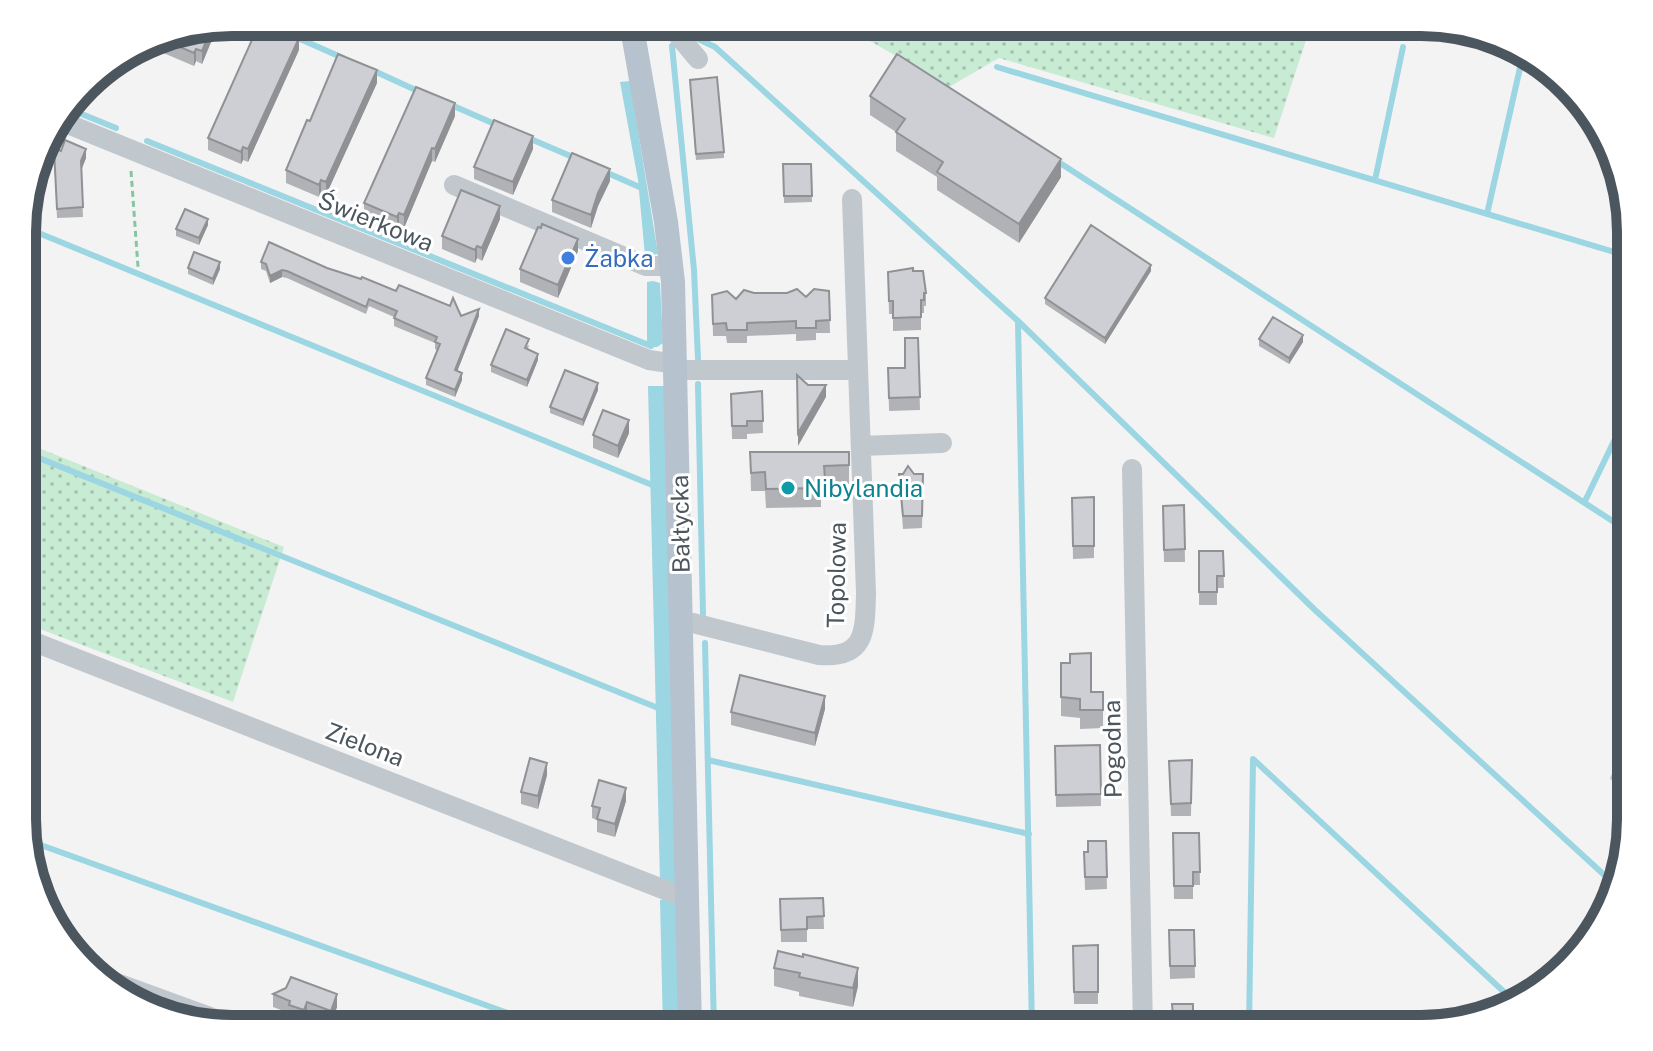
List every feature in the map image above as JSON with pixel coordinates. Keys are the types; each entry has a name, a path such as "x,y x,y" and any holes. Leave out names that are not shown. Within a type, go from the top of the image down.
{"main road":[{"name":"Bałtycka","path":"633,36 671,266 676,367 690,1015"}],"street":[{"path":"679,36 698,59"},
{"name":"Świerkowa","path":"68,124 649,360 676,367"},
{"path":"454,185 646,266 671,266"},
{"name":"Topolowa","path":"682,623 838,657 852,651 862,639 866,606 852,199"},
{"path":"676,367 858,370"},
{"path":"861,446 942,443"},
{"name":"Pogodna","path":"1132,469 1143,1015"},
{"name":"Zielona","path":"36,643 688,899"}],"path":[{"path":"136,152 131,172 138,267"}],"green space":[{"path":"852,36 1307,36 1274,138 999,58 949,87 872,42"},
{"path":"36,447 284,547 233,702 36,628"}],"water":[{"path":"630,81 658,254 645,256 638,180 620,82"},
{"path":"647,282 660,283 663,343 657,347 647,347"},
{"path":"648,386 664,386 678,883 670,885 660,882"},
{"path":"1617,763 1617,789 1610,778"},
{"path":"667,899 678,906 680,1015 663,1015 660,900"}],"building":[{"path":"254,36 299,38 248,149 243,147 241,152 208,138"},
{"path":"207,38 202,51 196,49 194,53 175,45"},
{"path":"338,54 377,70 326,182 321,180 319,185 286,170"},
{"path":"897,54 1061,159 1019,224 937,172 943,162 896,132 905,119 870,96"},
{"path":"717,77 724,152 696,154 690,80"},
{"path":"416,87 455,103 404,215 399,213 397,217 364,203"},
{"path":"494,120 533,136 513,182 474,167"},
{"path":"65,140 86,149 81,161 83,207 57,209 54,150 61,151"},
{"path":"572,153 610,169 591,215 552,200"},
{"path":"783,164 811,164 812,196 784,196"},
{"path":"461,190 500,206 482,248 477,246 475,250 442,236"},
{"path":"185,209 208,219 199,238 176,229"},
{"path":"542,224 578,239 558,285 520,269"},
{"path":"1091,225 1151,265 1105,338 1045,298"},
{"path":"269,242 327,268 362,277 396,291 399,285 450,306 453,298 461,316 479,309 455,370 462,373 455,390 426,378 440,344 435,342 437,337 394,318 397,311 369,299 366,307 287,271 270,276 266,264 261,262"},
{"path":"194,252 220,262 213,279 188,268"},
{"path":"913,268 913,271 923,271 926,293 924,300 921,300 921,317 893,318 888,272"},
{"path":"797,289 806,297 814,289 829,291 830,320 816,321 816,328 796,328 796,321 747,323 747,330 727,330 726,323 713,324 712,295 727,291 736,299 744,290 787,293"},
{"path":"1273,317 1303,335 1289,358 1259,339"},
{"path":"506,329 529,339 525,348 538,354 527,380 491,365"},
{"path":"905,338 918,338 920,397 889,398 888,368 905,368"},
{"path":"565,370 598,383 583,420 550,407"},
{"path":"797,375 808,385 826,385 798,433"},
{"path":"762,391 763,421 747,421 747,426 732,426 731,394"},
{"path":"603,410 629,420 618,446 593,435"},
{"path":"750,452 849,452 849,465 824,466 825,479 821,479 821,488 766,489 765,472 751,473"},
{"path":"908,466 914,474 923,474 922,516 903,516 899,474 903,474"},
{"path":"1094,497 1094,546 1073,546 1072,498"},
{"path":"1184,505 1185,549 1164,550 1163,506"},
{"path":"1199,551 1223,551 1224,576 1217,576 1217,592 1199,592"},
{"path":"1091,653 1091,692 1103,692 1103,710 1080,710 1080,699 1061,697 1061,663 1070,663 1070,654"},
{"path":"740,675 825,696 815,733 731,712"},
{"path":"1100,745 1101,794 1056,795 1055,746"},
{"path":"530,758 547,763 538,796 521,792"},
{"path":"1192,760 1191,803 1171,804 1169,761"},
{"path":"599,780 626,788 615,824 597,819 600,808 592,806"},
{"path":"1173,833 1199,833 1200,872 1193,872 1193,886 1174,886"},
{"path":"1088,841 1106,841 1107,877 1085,877 1084,852 1088,852"},
{"path":"823,898 824,916 807,917 807,929 781,930 780,899"},
{"path":"1169,930 1194,930 1195,966 1170,966"},
{"path":"1098,945 1098,992 1074,992 1073,946"},
{"path":"778,951 858,968 853,988 799,977 800,973 774,968"},
{"path":"291,977 337,994 331,1011 307,1002 304,1010 289,1005 290,1001 273,994 286,988"},
{"path":"1172,1004 1193,1004 1193,1015 1173,1015"}],"waterway":[{"path":"293,36 343,58"},
{"path":"694,37 715,47 1018,321 1315,610 1608,878"},
{"path":"672,46 694,270 698,359"},
{"path":"1375,180 1403,47"},
{"path":"997,67 1617,253"},
{"path":"1487,214 1520,68"},
{"path":"372,70 420,92"},
{"path":"449,104 497,125"},
{"path":"77,112 116,128"},
{"path":"526,137 575,158"},
{"path":"147,141 651,346"},
{"path":"1057,161 1617,524"},
{"path":"603,171 644,189"},
{"path":"36,232 657,487"},
{"path":"1018,321 1032,1015"},
{"path":"698,384 703,614"},
{"path":"1585,501 1617,435"},
{"path":"36,457 663,710"},
{"path":"705,643 714,1015"},
{"path":"1249,1015 1253,759 1508,995"},
{"path":"708,760 1029,834"},
{"path":"38,844 513,1015"}],"place":[{"name":"Żabka","path":"568,258"},
{"name":"Nibylandia","path":"788,488"}]}
